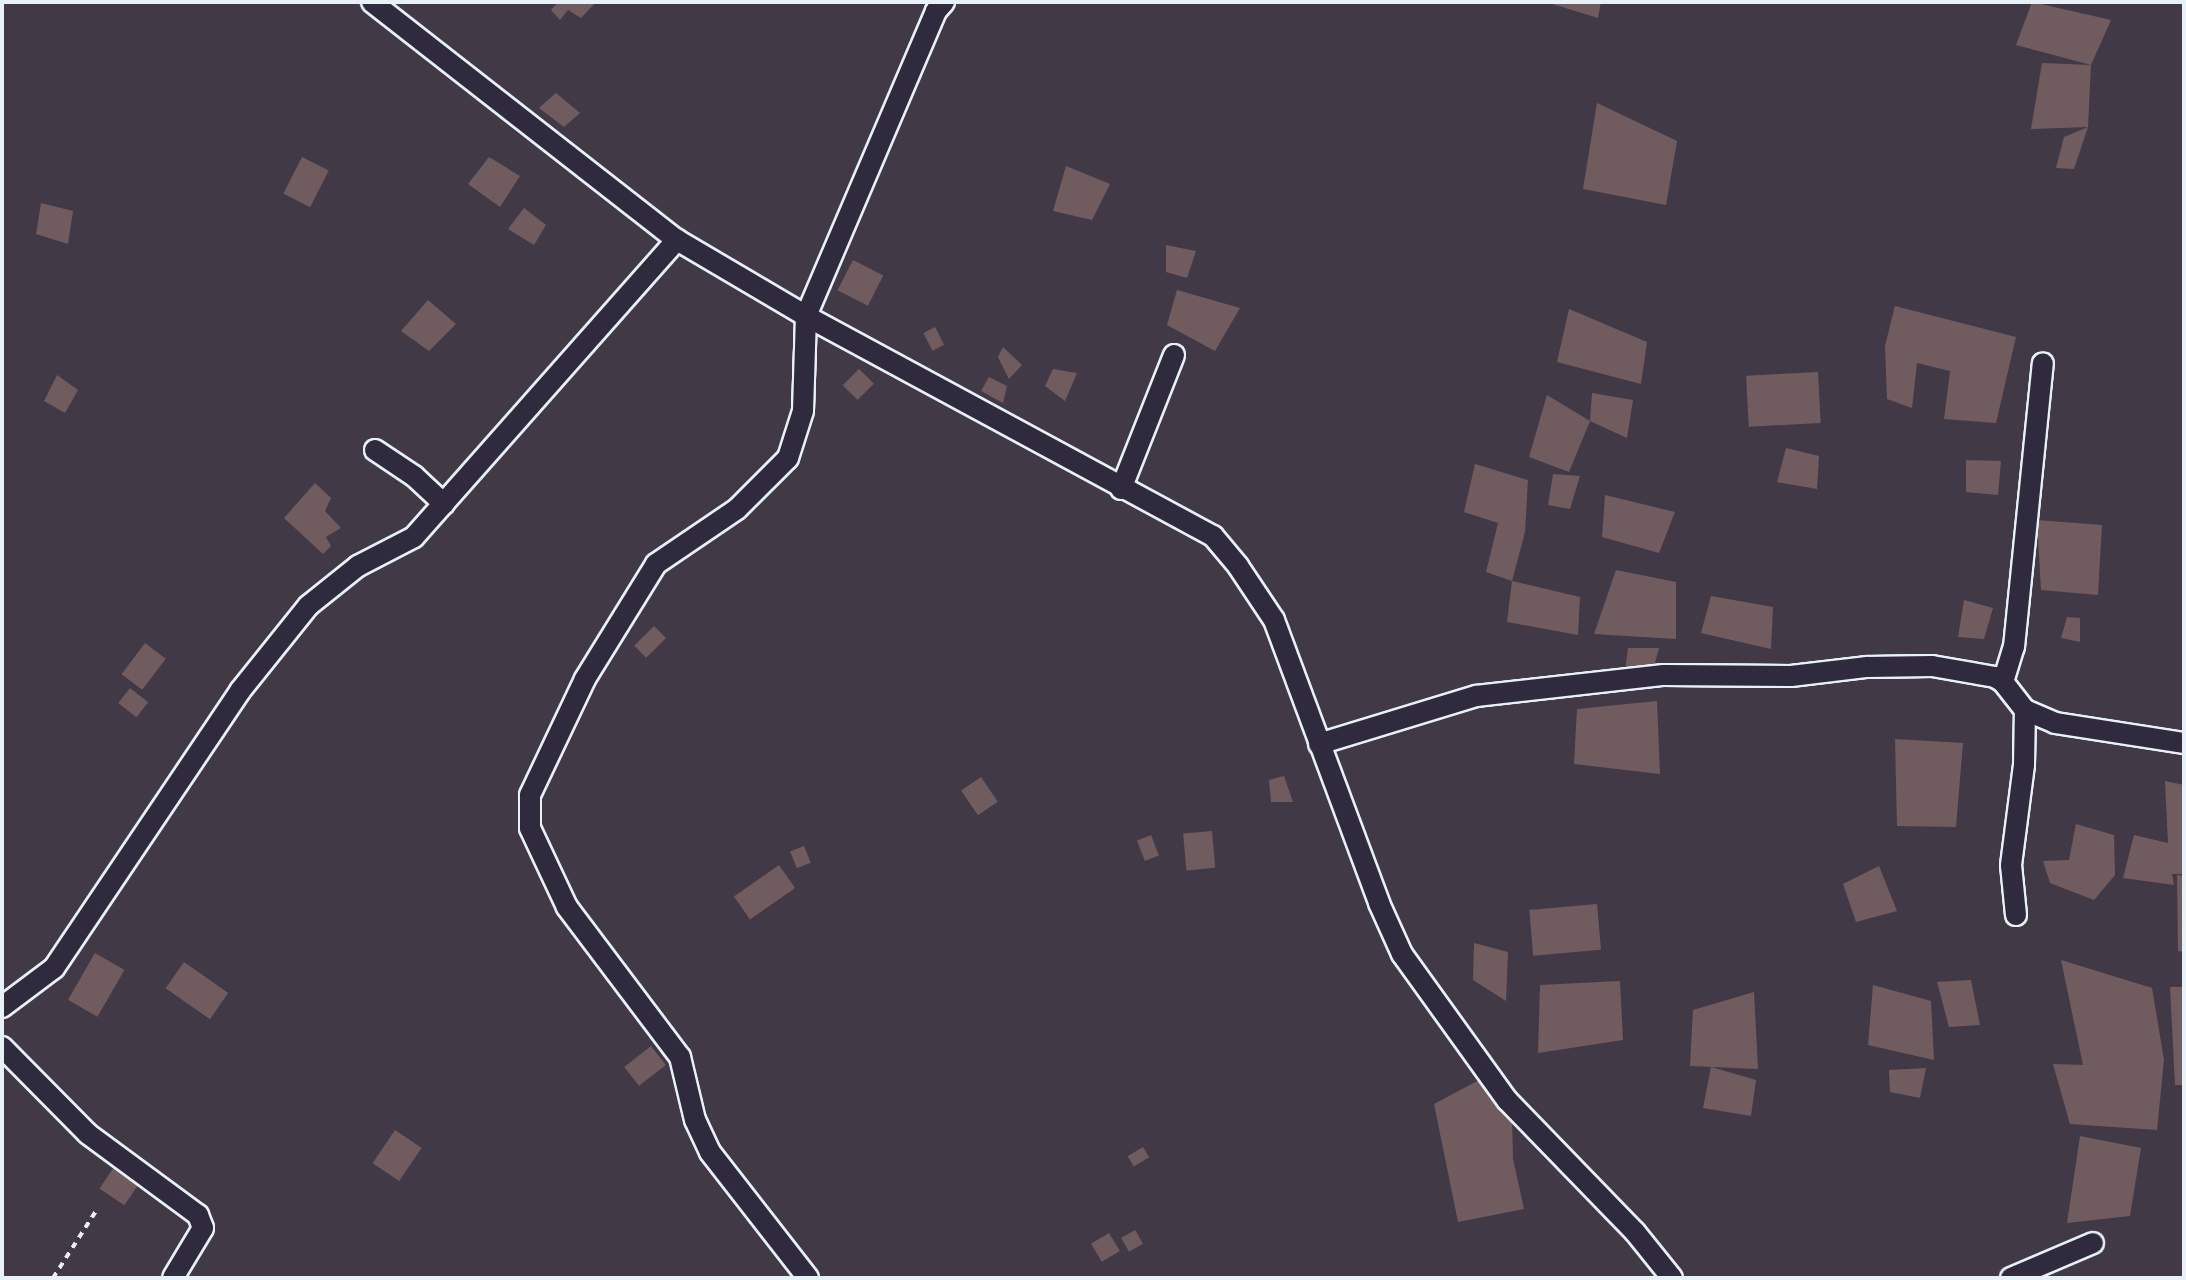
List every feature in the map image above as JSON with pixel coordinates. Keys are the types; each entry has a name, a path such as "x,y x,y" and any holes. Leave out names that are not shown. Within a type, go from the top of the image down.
{"street":[{"path":"372,2 677,240 806,316 1121,489 1213,536 1238,566 1274,620 1379,903 1402,954 1507,1100 1635,1232 1672,1278"},
{"path":"808,1278 710,1152 695,1120 680,1057 567,907 530,828 530,795 585,679 656,564 737,509 788,458 803,411 806,316 936,11 944,2"},
{"path":"2,1007 54,968 240,691 308,606 358,566 414,537 677,240"},
{"path":"1121,489 1174,355"},
{"path":"2003,682 2014,647 2043,363"},
{"path":"375,450 414,476 444,504"},
{"path":"1319,744 1476,696 1664,675 1791,676 1867,667 1932,666 1985,673 2003,682 2025,710 2068,726 2184,743"},
{"path":"2016,915 2011,865 2023,776 2025,710"},
{"path":"2,1047 88,1134 198,1215 203,1228 173,1278"},
{"path":"2011,1278 2093,1243"}],"path":[{"path":"53,1278 98,1208"}],"building":[{"path":"558,2 596,2 581,18 568,10 560,20 551,10"},
{"path":"1546,2 1601,2 1598,18"},
{"path":"2032,2 2111,20 2091,65 2016,45"},
{"path":"2042,63 2091,65 2088,127 2031,129"},
{"path":"556,93 580,113 564,127 539,108"},
{"path":"1597,103 1677,141 1666,205 1583,189"},
{"path":"2088,127 2074,169 2056,168 2064,137"},
{"path":"302,157 329,171 310,207 283,194"},
{"path":"489,157 520,176 500,207 468,184"},
{"path":"1066,166 1110,184 1092,220 1053,211"},
{"path":"41,203 73,211 68,244 36,234"},
{"path":"524,208 546,225 534,245 508,229"},
{"path":"1166,245 1196,251 1187,278 1166,272"},
{"path":"853,260 883,275 868,306 838,290"},
{"path":"1177,290 1240,308 1215,351 1167,325"},
{"path":"428,300 456,324 429,351 401,331"},
{"path":"1895,306 2016,337 1996,423 1944,419 1950,371 1917,363 1912,408 1887,399 1885,346"},
{"path":"1569,309 1647,342 1641,384 1557,362"},
{"path":"935,327 944,345 932,351 923,333"},
{"path":"1003,347 1022,365 1009,379 998,357"},
{"path":"859,369 874,384 858,400 843,385"},
{"path":"1053,369 1077,373 1065,401 1045,386"},
{"path":"1818,372 1821,423 1749,427 1746,376"},
{"path":"57,375 78,390 65,413 44,401"},
{"path":"989,377 1007,386 1003,403 981,391"},
{"path":"1592,393 1633,400 1627,438 1590,421"},
{"path":"1547,395 1590,421 1569,472 1529,457"},
{"path":"1786,448 1819,456 1817,489 1777,482"},
{"path":"1966,460 2001,461 1998,495 1966,492"},
{"path":"1475,464 1528,480 1525,532 1512,581 1486,572 1498,523 1464,512"},
{"path":"1553,474 1580,476 1570,509 1548,505"},
{"path":"315,483 331,498 325,511 341,528 326,537 331,546 323,554 284,518"},
{"path":"1605,495 1675,512 1659,553 1602,537"},
{"path":"2037,520 2102,525 2098,595 2041,590"},
{"path":"1616,570 1676,582 1676,639 1594,634"},
{"path":"1512,581 1580,597 1578,635 1507,622"},
{"path":"1711,596 1773,607 1771,649 1701,633"},
{"path":"1964,600 1993,608 1984,639 1958,637"},
{"path":"2067,617 2080,618 2080,642 2061,638"},
{"path":"654,626 666,638 646,658 634,646"},
{"path":"145,643 166,659 142,690 122,674"},
{"path":"1628,648 1659,648 1653,670 1625,671"},
{"path":"130,688 148,702 136,717 118,703"},
{"path":"1657,701 1660,774 1574,764 1577,709"},
{"path":"1895,739 1963,743 1956,827 1897,826"},
{"path":"1284,776 1293,802 1271,802 1269,780"},
{"path":"981,777 998,802 978,815 961,790"},
{"path":"2165,781 2184,785 2184,874 2172,874 2174,885 2123,878 2134,835 2168,843"},
{"path":"2076,824 2114,835 2115,875 2094,900 2050,883 2043,861 2069,860"},
{"path":"1212,831 1215,868 1186,870 1183,834"},
{"path":"1151,835 1159,856 1145,861 1137,840"},
{"path":"804,846 811,863 797,868 790,852"},
{"path":"779,865 795,888 750,919 734,897"},
{"path":"1879,866 1897,911 1856,922 1843,884"},
{"path":"2177,875 2184,876 2184,952 2178,951"},
{"path":"1597,904 1601,950 1533,956 1529,910"},
{"path":"1474,943 1508,952 1506,1001 1473,980"},
{"path":"95,953 124,970 97,1017 68,1000"},
{"path":"2061,960 2152,988 2164,1060 2157,1130 2070,1124 2053,1064 2083,1065"},
{"path":"184,962 228,993 210,1019 166,988"},
{"path":"1971,980 1980,1025 1949,1027 1937,982"},
{"path":"1620,981 1623,1040 1538,1053 1540,985"},
{"path":"1873,985 1931,1001 1934,1060 1868,1045"},
{"path":"2170,987 2184,987 2184,1085 2175,1085"},
{"path":"1754,992 1758,1069 1690,1066 1693,1010"},
{"path":"651,1046 666,1065 639,1086 624,1067"},
{"path":"1711,1067 1756,1080 1751,1116 1703,1108"},
{"path":"1926,1068 1920,1098 1890,1092 1889,1070"},
{"path":"1481,1079 1512,1116 1513,1159 1524,1209 1458,1222 1434,1104"},
{"path":"395,1130 422,1148 399,1181 373,1163"},
{"path":"2080,1136 2141,1148 2130,1216 2067,1223"},
{"path":"1143,1147 1149,1157 1134,1167 1128,1156"},
{"path":"114,1167 139,1184 124,1205 99,1189"},
{"path":"1135,1230 1143,1244 1129,1252 1121,1238"},
{"path":"1109,1233 1120,1251 1102,1262 1091,1244"}]}
